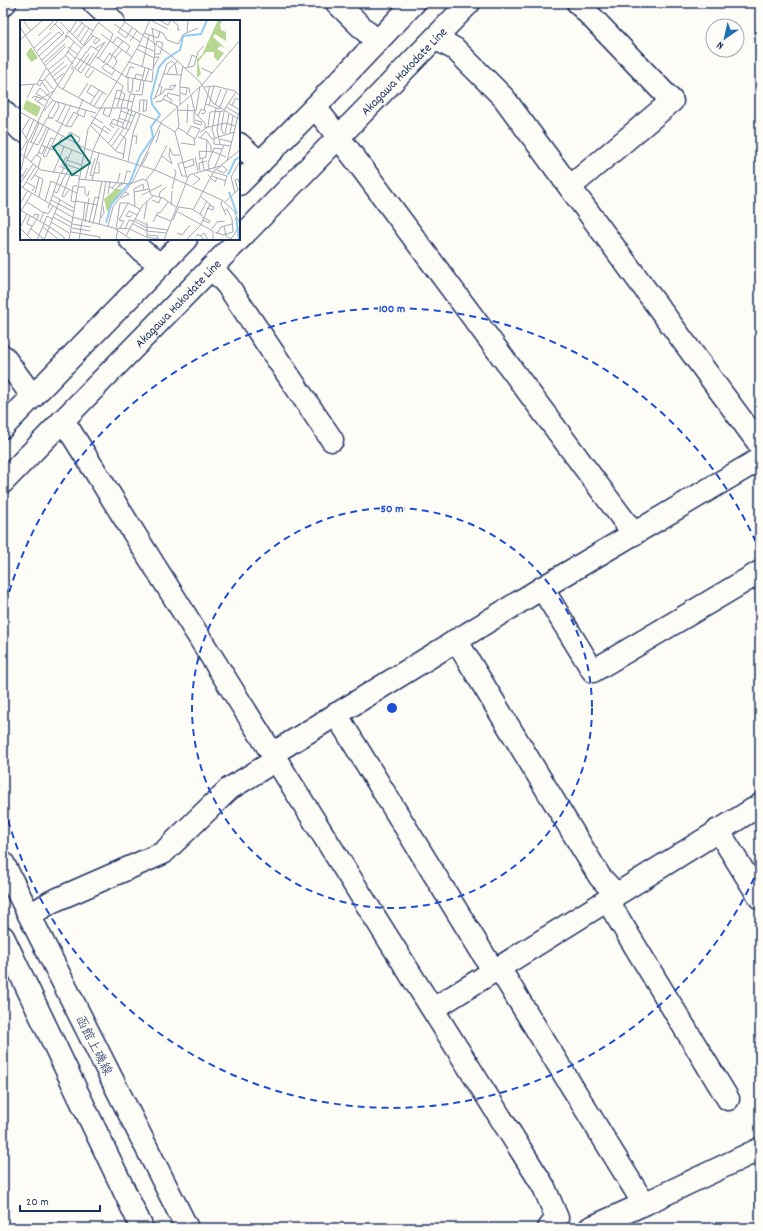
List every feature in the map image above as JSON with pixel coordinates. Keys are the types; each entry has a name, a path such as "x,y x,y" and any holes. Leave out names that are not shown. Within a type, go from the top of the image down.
{"street":[{"path":"94,3 112,20"},
{"path":"337,3 377,42"},
{"path":"240,183 414,3"},
{"name":"Akagawa Hakodate Line","path":"240,239 469,3"},
{"path":"570,187 672,101 578,3"},
{"path":"434,38 455,50 504,98 760,445"},
{"path":"315,107 339,137 634,534"},
{"path":"3,112 20,129"},
{"path":"240,145 260,163"},
{"path":"131,240 142,251 161,265"},
{"path":"3,427 185,240"},
{"name":"Akagawa Hakodate Line","path":"3,482 239,240"},
{"path":"212,268 228,286 332,440"},
{"path":"3,356 33,397"},
{"path":"63,420 544,1187 553,1223 580,1221 590,1228 760,1149"},
{"path":"30,916 51,902 163,853 229,790 336,714 542,588 760,459"},
{"path":"542,588 593,671 760,572"},
{"path":"456,640 612,897 728,1099"},
{"path":"336,714 644,1204"},
{"path":"433,1009 760,805"},
{"path":"718,830 760,898"},
{"name":"函館上磯線","path":"3,863 187,1228"},
{"path":"3,937 142,1228"}]}
